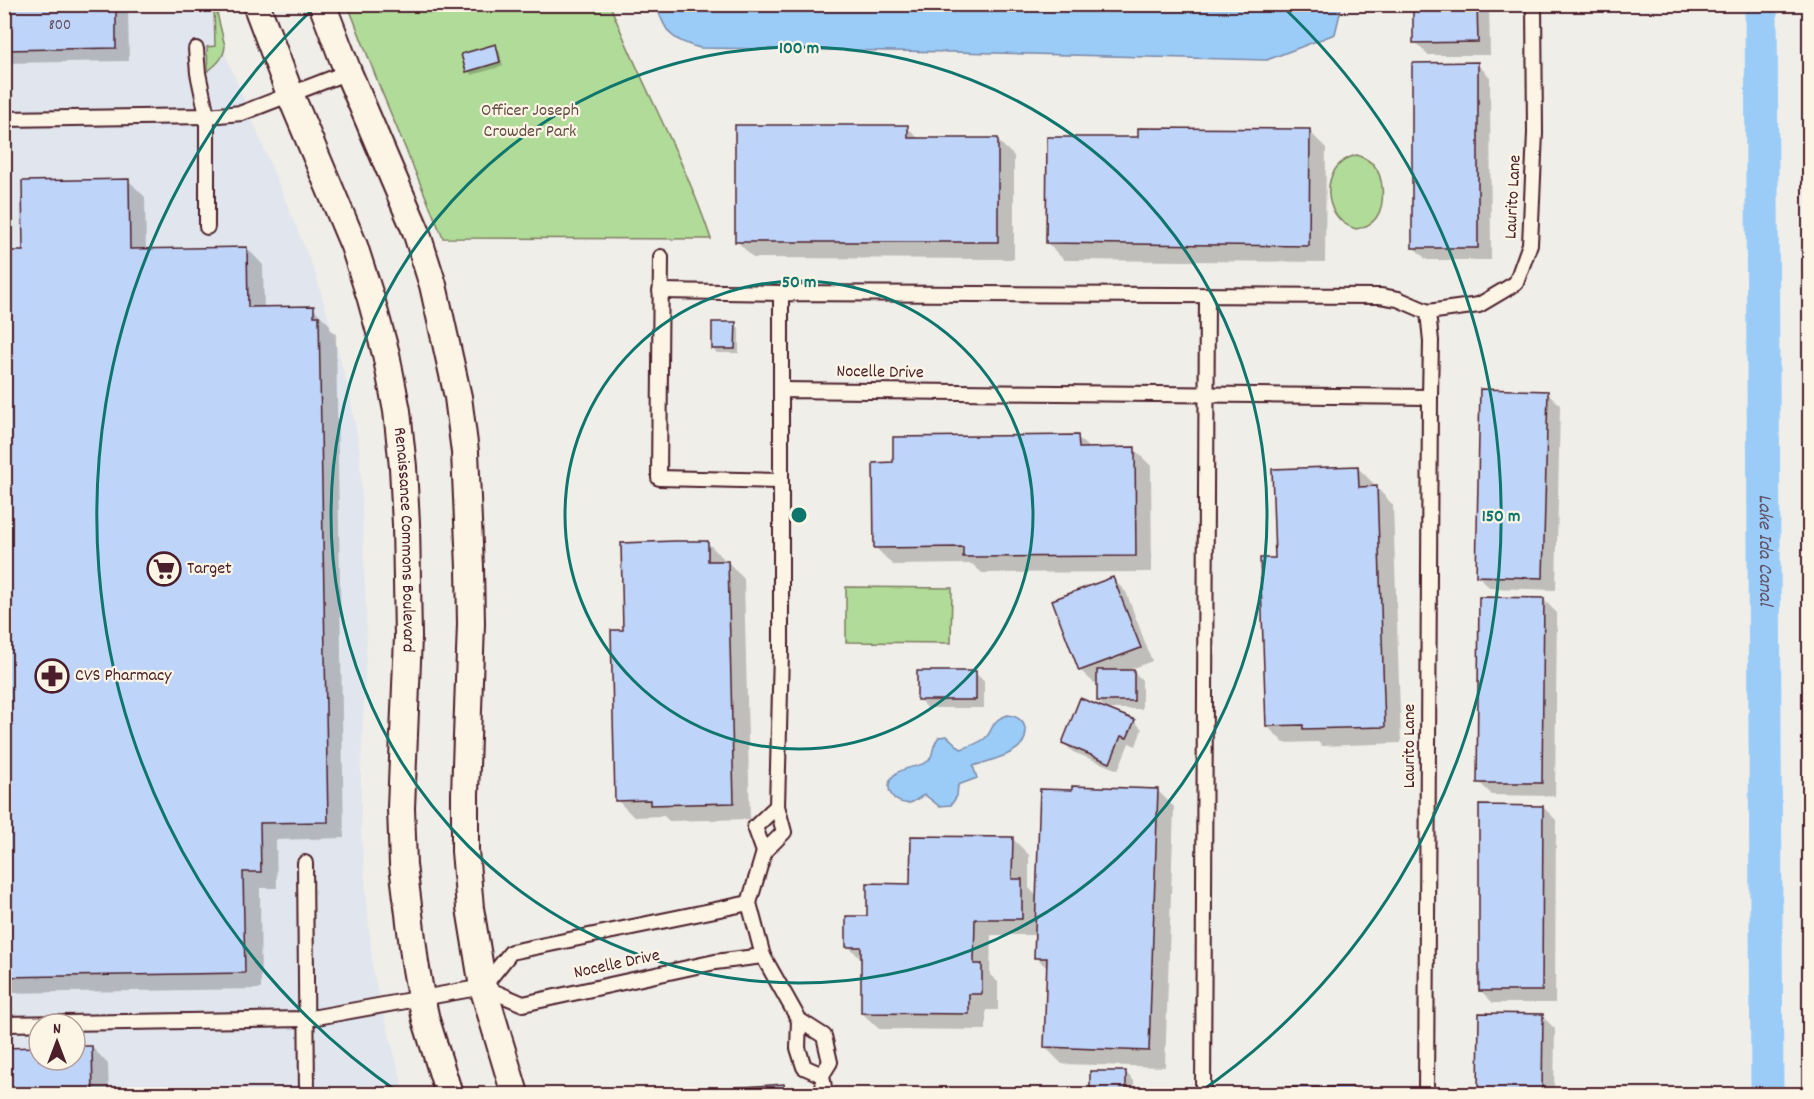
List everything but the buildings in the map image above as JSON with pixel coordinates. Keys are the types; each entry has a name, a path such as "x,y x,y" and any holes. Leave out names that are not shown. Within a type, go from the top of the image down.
{"street":[{"name":"Renaissance Commons Boulevard","path":"256,4 290,94 354,246 377,321 397,411 405,501 408,637 401,808 408,908 415,963 426,1020 449,1095"},
{"path":"322,4 348,72 416,231 433,285 458,397 469,510 470,681 465,851 470,908 483,987 514,1095"}],"lane":[{"name":"Laurito Lane","path":"1426,1095 1431,342 1428,312 1479,305 1516,283 1530,244 1535,134 1534,4"},
{"path":"196,50 198,73 207,116 207,227"},
{"path":"4,119 207,116 242,113 348,72"},
{"path":"660,257 659,478 780,480"},
{"path":"660,291 1380,296 1398,300 1428,312"},
{"path":"781,293 781,652 777,806 784,832 764,852 749,903 763,956 799,1020 824,1036 830,1062 822,1075 825,1095"},
{"path":"1203,1095 1207,295"},
{"name":"Nocelle Drive","path":"781,390 1430,397"},
{"path":"764,852 755,827 777,806"},
{"path":"305,863 307,1095"},
{"name":"Nocelle Drive","path":"749,903 516,950 511,952 483,987 523,1004 715,962 763,956"},
{"path":"4,1024 306,1019 483,987"},
{"path":"799,1020 798,1048 804,1067 822,1075"}],"shaded area":[{"name":"Target","path":"5,5 215,5 225,53 316,275 349,390 360,451 367,635 361,765 361,831 373,972 405,1094 5,1094"}],"green space":[{"path":"173,5 215,5 225,46 220,60 208,71 207,47 215,46 214,6"},
{"name":"Officer Joseph Crowder Park","path":"348,5 610,5 688,179 711,239 443,238"},
{"path":"1357,155 1373,164 1377,169 1382,198 1379,212 1374,220 1356,229 1344,223 1336,214 1330,203 1329,191 1330,179 1336,169 1345,160"},
{"path":"846,587 952,588 951,643 846,642"}],"water":[{"path":"656,5 1342,5 1335,34 1267,60 700,48 682,42 671,34 666,29"},
{"path":"1008,715 1023,722 1025,737 1022,744 1008,754 973,766 977,778 958,785 957,796 951,805 939,806 925,795 903,803 891,794 889,785 894,775 928,761 939,737 947,736 961,749 984,739 998,720"}],"waterway":[{"name":"Lake Ida Canal","path":"1761,4 1767,1094"}],"place":[{"name":"Target","path":"164,569"},
{"name":"CVS Pharmacy","path":"52,676"}]}
